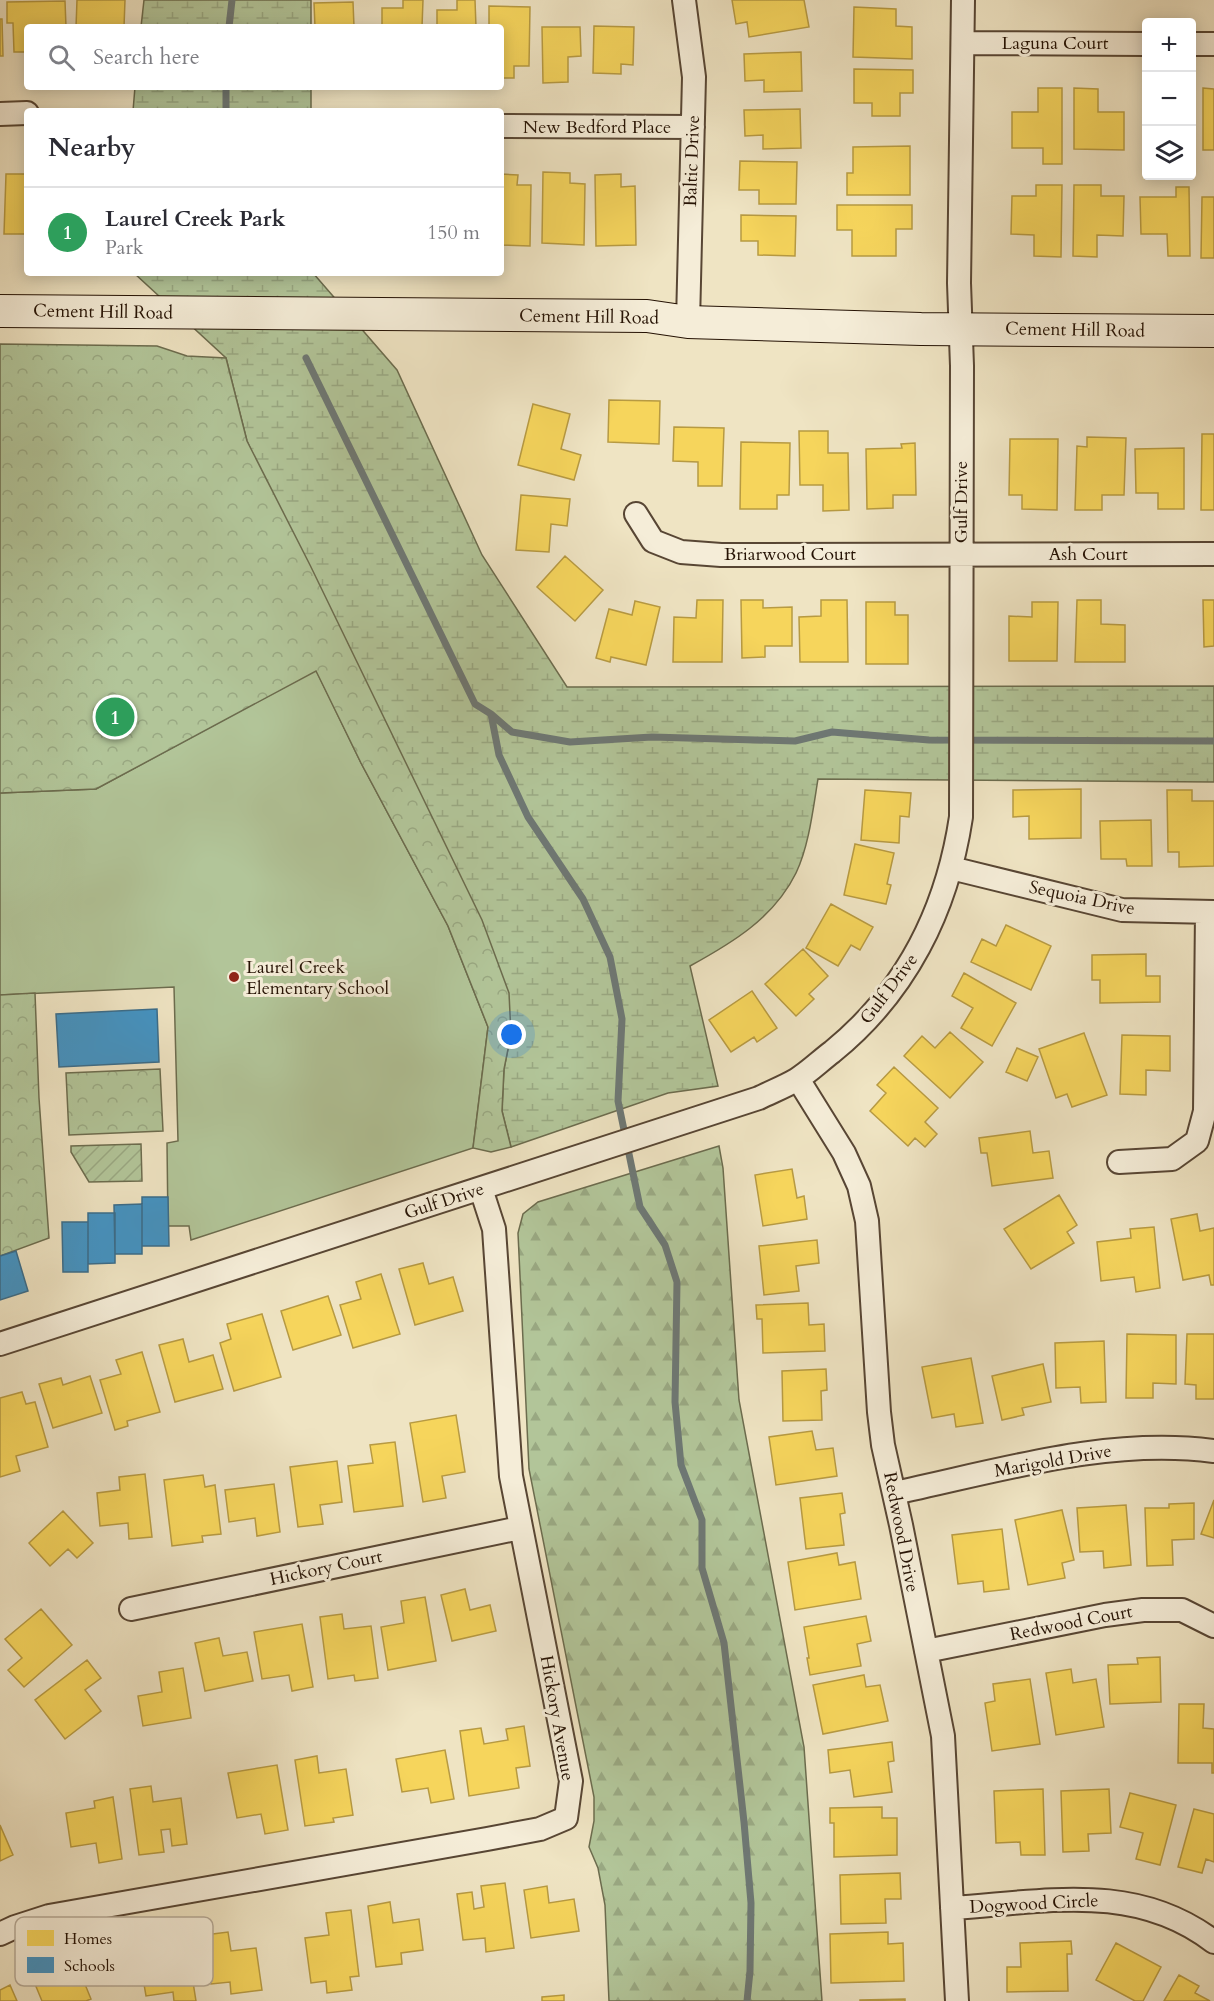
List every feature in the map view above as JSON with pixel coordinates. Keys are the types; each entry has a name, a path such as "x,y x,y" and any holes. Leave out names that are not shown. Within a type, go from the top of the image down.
{"street":[{"name":"Baltic Drive","path":"684,0 694,76 688,322"},
{"name":"Gulf Drive","path":"0,1344 736,1107 798,1079 861,1027 908,969 931,925 951,868 961,817 961,329 959,283 963,0"},
{"name":"Laguna Court","path":"963,43 1142,44"},
{"path":"1196,44 1214,44"},
{"path":"0,114 24,113"},
{"name":"New Bedford Place","path":"504,126 693,127"},
{"name":"Cement Hill Road","path":"0,310 647,316 688,322 961,329 1214,331"},
{"name":"Briarwood Court","path":"636,514 653,541 681,552 721,555 961,554"},
{"name":"Ash Court","path":"961,554 1214,554"},
{"name":"Sequoia Drive","path":"951,868 1122,910 1210,912"},
{"path":"1119,1162 1172,1159 1197,1142 1205,1111 1210,912"},
{"name":"Redwood Drive","path":"798,1079 844,1153 859,1186 867,1221 883,1445 943,1736 957,2001"},
{"name":"Hickory Avenue","path":"46,1917 540,1829 566,1818 572,1781 511,1476 494,1229 481,1189"},
{"name":"Marigold Drive","path":"894,1493 1064,1457 1127,1448 1194,1448 1214,1451"},
{"name":"Hickory Court","path":"131,1609 489,1536 520,1527"},
{"name":"Redwood Court","path":"926,1651 1105,1615 1143,1610 1182,1610 1214,1626"},
{"name":"Dogwood Circle","path":"952,1908 1064,1900 1112,1900 1158,1910 1197,1929 1214,1942"},
{"name":"Hickory Avenue","path":"0,1934 15,1926"}],"green space":[{"path":"144,0 311,0 311,24 141,24"},
{"path":"135,90 311,90 311,108 133,108"},
{"path":"137,276 316,276 397,370 482,555 567,687 1214,686 1214,782 818,779 804,851 787,889 764,916 750,928 690,966 718,1086 668,1093 511,1147 502,1111 504,1069 511,1034 247,441 226,358"},
{"path":"0,344 157,346 187,356 226,358 247,441 310,565 482,920 509,993 511,1034 504,1069 502,1111 511,1147 491,1152 473,1148 488,1027 448,926 361,763 316,671 96,789 0,793"},
{"name":"Laurel Creek Elementary School","path":"316,670 361,763 448,926 488,1027 473,1148 191,1240 189,1226 168,1226 167,1143 178,1141 174,987 0,995 0,793 96,789"},
{"path":"35,993 39,1098 49,1238 0,1256 0,995"},
{"path":"160,1069 163,1131 69,1135 66,1073"},
{"path":"141,1144 142,1181 89,1182 71,1152 71,1146"},
{"path":"719,1146 723,1168 739,1400 804,1747 822,2001 609,2001 605,1905 598,1868 589,1847 594,1821 594,1797 529,1469 518,1233 523,1214 538,1202"}],"building: Homes":[{"path":"77,0 125,0 124,24 76,24"},
{"path":"403,0 423,0 422,24 382,24 382,8 403,8"},
{"path":"457,0 475,0 476,24 437,24 437,10 457,10"},
{"path":"732,0 804,0 809,27 749,37 747,22 736,24"},
{"path":"65,1 66,24 24,24 24,52 14,52 13,23 7,23 7,2"},
{"path":"353,2 354,24 315,24 314,3"},
{"path":"489,6 530,7 529,66 514,66 514,78 504,78 504,24 489,24"},
{"path":"854,7 896,9 896,26 912,27 912,59 853,57"},
{"path":"0,19 2,19 3,56 0,56"},
{"path":"594,26 634,27 633,65 621,64 621,74 593,73"},
{"path":"542,27 580,27 581,56 568,57 568,82 543,83"},
{"path":"801,52 802,91 764,92 764,80 745,81 744,54"},
{"path":"854,69 913,70 913,93 900,93 900,116 872,116 872,103 854,103"},
{"path":"1038,88 1062,88 1062,164 1043,164 1043,148 1012,148 1012,112 1038,112"},
{"path":"1074,88 1098,89 1098,112 1124,112 1124,150 1074,149"},
{"path":"1203,88 1214,89 1214,150 1203,150"},
{"path":"800,109 801,148 763,149 763,135 745,136 744,110"},
{"path":"910,146 910,195 847,195 847,173 853,173 853,147"},
{"path":"740,161 797,162 796,204 759,204 759,190 739,190"},
{"path":"543,172 570,173 570,183 585,184 584,245 542,243"},
{"path":"6,174 24,174 24,234 4,234"},
{"path":"504,174 518,175 517,185 531,185 530,246 504,245"},
{"path":"621,174 621,187 635,186 636,245 596,246 595,175"},
{"path":"1036,185 1062,185 1061,257 1034,256 1034,235 1011,234 1012,196 1036,196"},
{"path":"1074,185 1101,185 1101,196 1124,196 1123,236 1097,235 1097,257 1073,256"},
{"path":"1176,187 1189,187 1190,256 1168,256 1167,234 1141,234 1140,197 1176,197"},
{"path":"1202,197 1214,197 1214,258 1201,258"},
{"path":"837,205 912,205 912,229 896,229 896,256 852,256 852,230 837,230"},
{"path":"741,215 796,216 795,256 758,255 758,241 741,241"},
{"path":"609,400 660,401 659,444 608,442"},
{"path":"533,404 570,414 561,449 581,455 574,480 518,465"},
{"path":"674,427 724,428 722,486 698,486 698,462 673,461"},
{"path":"799,431 828,431 828,453 848,453 849,510 823,511 823,485 800,485"},
{"path":"1202,434 1214,434 1214,510 1201,510"},
{"path":"1087,437 1126,438 1124,495 1102,495 1102,510 1075,510 1077,446 1087,447"},
{"path":"1010,439 1058,439 1057,510 1022,509 1022,495 1009,495"},
{"path":"741,442 790,443 789,495 777,495 777,509 740,509"},
{"path":"915,443 916,495 893,495 893,508 867,509 866,449 902,448 901,444"},
{"path":"1184,448 1184,509 1158,509 1158,493 1136,493 1135,449"},
{"path":"521,495 570,499 567,526 551,524 549,552 516,550"},
{"path":"565,556 603,590 575,621 537,587"},
{"path":"697,600 723,600 722,662 673,662 674,617 696,618"},
{"path":"741,600 763,600 763,608 792,607 792,646 765,646 765,657 742,658"},
{"path":"821,600 847,600 848,662 800,662 799,617 821,616"},
{"path":"1077,600 1101,600 1101,624 1125,625 1125,662 1075,662"},
{"path":"1203,600 1214,600 1214,646 1204,647"},
{"path":"635,601 660,607 646,665 611,657 610,662 596,658 609,609 632,615"},
{"path":"866,602 895,602 895,615 908,615 908,664 866,664"},
{"path":"1032,602 1058,602 1057,661 1009,661 1009,616 1032,617"},
{"path":"1081,789 1081,838 1029,839 1029,816 1013,817 1013,790"},
{"path":"865,790 911,793 909,817 900,816 899,843 861,840"},
{"path":"1167,790 1192,790 1192,801 1214,801 1214,866 1179,867 1179,852 1168,852"},
{"path":"1151,820 1152,866 1127,866 1126,859 1101,859 1100,821"},
{"path":"855,844 894,853 887,884 891,885 886,904 844,895"},
{"path":"831,904 873,927 860,950 851,945 838,966 806,948"},
{"path":"1006,925 1051,946 1031,990 971,962 982,939 996,946"},
{"path":"803,949 828,976 809,994 814,999 796,1016 765,984"},
{"path":"1146,954 1146,976 1160,976 1160,1002 1100,1003 1100,980 1092,980 1092,955"},
{"path":"964,973 1016,1003 992,1046 961,1028 973,1008 952,996"},
{"path":"752,991 777,1028 757,1042 754,1037 731,1052 709,1020"},
{"path":"950,1032 983,1062 950,1098 904,1056 922,1036 935,1048"},
{"path":"1084,1033 1107,1095 1072,1107 1067,1094 1056,1098 1039,1049"},
{"path":"1122,1035 1170,1036 1170,1071 1146,1070 1146,1095 1120,1094"},
{"path":"1017,1048 1038,1057 1027,1081 1006,1072"},
{"path":"894,1067 938,1108 925,1122 937,1134 925,1147 915,1138 908,1146 870,1111 886,1093 877,1085"},
{"path":"1030,1131 1033,1153 1049,1151 1053,1178 992,1186 987,1153 981,1153 979,1138"},
{"path":"792,1169 797,1198 804,1196 807,1219 763,1226 755,1175"},
{"path":"1059,1195 1077,1225 1067,1232 1074,1243 1031,1269 1004,1229"},
{"path":"1197,1214 1200,1231 1214,1228 1214,1285 1211,1285 1209,1275 1183,1280 1171,1219"},
{"path":"1154,1227 1160,1288 1136,1292 1134,1277 1101,1281 1097,1242 1131,1238 1130,1229"},
{"path":"817,1240 819,1263 796,1266 799,1291 764,1295 759,1246"},
{"path":"423,1263 429,1284 453,1277 463,1311 415,1325 399,1269"},
{"path":"381,1274 400,1334 353,1348 340,1305 361,1299 356,1282"},
{"path":"328,1296 341,1335 293,1350 281,1311"},
{"path":"808,1303 809,1325 824,1324 825,1351 763,1353 762,1319 757,1319 756,1305"},
{"path":"262,1314 281,1377 234,1391 220,1343 231,1339 227,1324"},
{"path":"1127,1334 1176,1335 1176,1384 1153,1383 1153,1398 1126,1398"},
{"path":"1187,1334 1214,1334 1214,1399 1196,1399 1196,1385 1185,1384"},
{"path":"183,1339 189,1362 213,1355 223,1389 175,1402 159,1345"},
{"path":"1104,1341 1106,1402 1081,1403 1080,1387 1056,1388 1055,1343"},
{"path":"142,1352 160,1412 127,1421 128,1426 115,1430 100,1380 121,1374 116,1360"},
{"path":"971,1358 983,1423 956,1427 954,1414 932,1418 922,1367"},
{"path":"1043,1364 1051,1402 1022,1408 1024,1415 1002,1420 992,1376"},
{"path":"826,1369 827,1390 821,1391 822,1420 783,1421 782,1371"},
{"path":"90,1376 102,1413 53,1428 39,1384 61,1378 63,1385"},
{"path":"22,1392 26,1404 35,1402 48,1447 16,1456 20,1471 0,1477 0,1398"},
{"path":"456,1415 465,1472 442,1476 446,1498 423,1502 410,1423"},
{"path":"812,1431 816,1450 833,1448 837,1476 776,1485 769,1437"},
{"path":"395,1442 403,1506 354,1512 348,1466 373,1463 370,1445"},
{"path":"337,1461 342,1502 320,1505 323,1524 298,1527 290,1467"},
{"path":"145,1474 152,1537 129,1539 128,1523 100,1526 97,1493 120,1490 119,1477"},
{"path":"203,1475 205,1487 215,1485 221,1534 202,1536 203,1542 172,1546 164,1480"},
{"path":"274,1484 280,1532 257,1536 255,1518 229,1522 225,1490"},
{"path":"842,1493 845,1513 840,1514 844,1545 806,1549 800,1498"},
{"path":"1214,1500 1214,1538 1201,1534"},
{"path":"1194,1503 1194,1539 1172,1540 1173,1565 1147,1566 1145,1508 1169,1508 1169,1504"},
{"path":"1126,1505 1131,1565 1104,1568 1103,1551 1080,1552 1077,1508"},
{"path":"1062,1510 1074,1560 1062,1563 1065,1578 1028,1585 1015,1520"},
{"path":"63,1511 93,1543 77,1558 68,1549 50,1566 29,1543"},
{"path":"1002,1529 1009,1589 984,1592 983,1581 958,1584 952,1535"},
{"path":"837,1553 839,1565 855,1562 861,1599 795,1610 788,1562"},
{"path":"465,1589 470,1610 490,1605 496,1631 452,1641 441,1595"},
{"path":"425,1597 436,1661 388,1670 381,1627 404,1623 401,1601"},
{"path":"41,1609 72,1645 24,1687 8,1670 22,1658 5,1639"},
{"path":"342,1614 344,1629 371,1626 378,1678 355,1681 354,1675 328,1679 320,1617"},
{"path":"866,1616 871,1641 857,1644 861,1666 810,1675 804,1627"},
{"path":"302,1624 313,1687 292,1691 289,1675 262,1679 254,1632"},
{"path":"219,1638 223,1656 247,1652 253,1681 205,1691 195,1643"},
{"path":"1160,1657 1161,1702 1110,1704 1108,1665 1138,1664 1137,1658"},
{"path":"87,1660 101,1678 85,1690 101,1711 65,1739 35,1700"},
{"path":"183,1668 191,1718 143,1726 138,1696 162,1692 159,1672"},
{"path":"1071,1669 1073,1683 1096,1679 1104,1727 1056,1735 1046,1673"},
{"path":"864,1675 866,1687 880,1685 888,1721 823,1734 813,1685"},
{"path":"1030,1679 1040,1744 992,1751 985,1703 995,1701 993,1684"},
{"path":"1179,1704 1204,1704 1203,1728 1214,1729 1214,1773 1212,1773 1212,1763 1178,1763"},
{"path":"524,1726 530,1766 516,1768 519,1788 469,1796 460,1731 481,1728 484,1744 508,1740 506,1729"},
{"path":"892,1742 894,1761 888,1762 892,1792 854,1797 850,1770 830,1773 828,1750"},
{"path":"445,1750 454,1799 431,1803 428,1788 402,1792 396,1759"},
{"path":"317,1756 319,1773 346,1769 353,1815 333,1818 334,1822 305,1826 295,1760"},
{"path":"277,1765 288,1830 265,1834 261,1814 237,1818 228,1773"},
{"path":"151,1786 153,1802 181,1798 187,1844 172,1846 170,1829 161,1830 164,1852 139,1855 130,1789"},
{"path":"1043,1789 1045,1855 1021,1855 1020,1842 996,1843 994,1791"},
{"path":"1109,1789 1111,1833 1088,1834 1089,1851 1063,1852 1061,1791"},
{"path":"1130,1793 1176,1805 1160,1865 1136,1859 1143,1833 1120,1827"},
{"path":"113,1797 122,1859 99,1863 96,1843 71,1847 66,1813 95,1808 94,1801"},
{"path":"882,1807 882,1818 897,1818 897,1855 834,1857 834,1823 830,1823 830,1808"},
{"path":"1194,1809 1214,1814 1214,1862 1206,1859 1202,1873 1178,1867"},
{"path":"0,1825 13,1855 0,1861"},
{"path":"900,1873 901,1899 885,1899 886,1923 841,1924 840,1875"},
{"path":"505,1883 514,1948 486,1952 485,1938 463,1940 457,1894 472,1892 474,1909 484,1907 481,1886"},
{"path":"547,1886 549,1903 574,1899 579,1931 531,1938 524,1890"},
{"path":"390,1902 393,1923 419,1919 423,1950 401,1953 402,1964 376,1967 368,1906"},
{"path":"351,1910 359,1976 350,1977 352,1990 327,1993 326,1981 311,1983 305,1938 329,1935 326,1913"},
{"path":"228,1932 231,1951 256,1948 262,1990 231,1994 230,1982 213,1984 213,1934"},
{"path":"888,1932 888,1944 903,1943 904,1981 831,1983 830,1934"},
{"path":"1071,1941 1072,1954 1067,1954 1068,1991 1007,1992 1007,1967 1021,1967 1020,1943"},
{"path":"1116,1943 1161,1967 1143,2001 1135,2001 1096,1980"},
{"path":"1179,1975 1199,1986 1195,1993 1210,2001 1164,2001"},
{"path":"10,1985 17,2001 0,2001 0,1990"},
{"path":"36,1986 86,1986 91,1999 86,2001 42,2001"},
{"path":"144,1986 194,1986 196,2001 174,2001 173,1992 146,1996"},
{"path":"564,1995 564,2001 542,2001 542,1997"},
{"path":"905,1999 905,2001 860,2001 860,2000"}],"building: Schools":[{"path":"157,1009 159,1062 59,1067 56,1014"},
{"path":"142,1197 168,1197 169,1246 142,1246"},
{"path":"142,1204 142,1254 115,1254 114,1205"},
{"path":"88,1213 115,1213 115,1263 88,1264"},
{"path":"62,1222 88,1222 88,1272 63,1272"},
{"path":"16,1251 28,1291 0,1300 0,1256"}],"waterway":[{"path":"229,24 232,0"},
{"path":"226,90 226,108"},
{"path":"306,358 475,704 491,714 499,755 528,817 583,899 610,957 622,1019 618,1101 640,1207 665,1245 677,1282 675,1402 681,1465 702,1520 702,1568 724,1643 744,1822 751,1903 747,2001"},
{"path":"491,714 512,732 570,742 652,737 795,741 832,732 929,740 1214,741"}],"place":[{"name":"Laurel Creek Park","path":"115,717"},
{"name":"Laurel Creek Elementary School","path":"234,977"}]}
